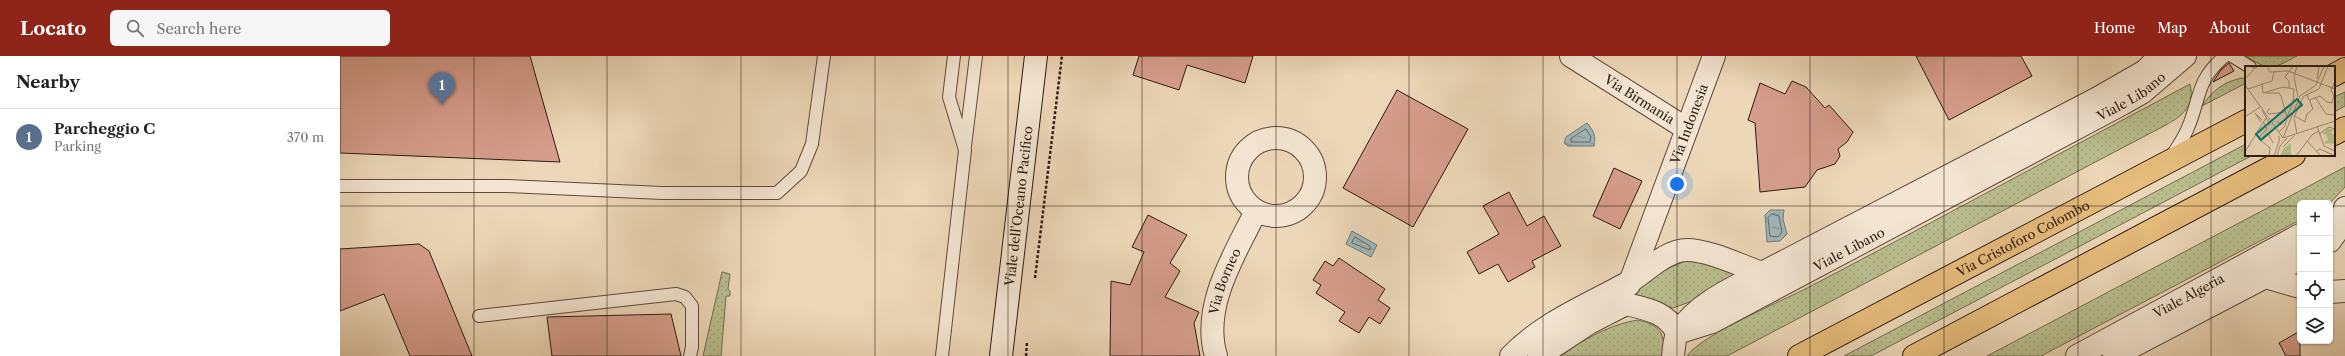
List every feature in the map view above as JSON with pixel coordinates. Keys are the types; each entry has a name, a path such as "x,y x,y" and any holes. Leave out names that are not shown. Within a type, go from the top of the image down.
{"main road":[{"path":"2335,74 2345,69"},
{"name":"Via Cristoforo Colombo","path":"1799,356 2245,122"},
{"path":"2335,133 2345,128"},
{"path":"1914,356 2292,156"}],"street":[{"name":"Viale dell'Oceano Pacifico","path":"1001,356 1036,56"},
{"name":"Via Birmania","path":"1571,56 1687,129"},
{"name":"Via Indonesia","path":"1626,304 1630,281 1714,56"},
{"name":"Viale Libano","path":"1677,333 1712,322 1767,282 2069,122 2145,71 2160,56"},
{"name":"Viale Libano","path":"2069,122 2143,92 2185,56"},
{"name":"Via Borneo","path":"1216,356 1213,346 1213,325 1216,300 1228,268 1256,211"},
{"name":"Viale Algeria","path":"2077,356 2148,328 2199,301 2297,236"},
{"path":"1511,356 1531,338 1551,324 1630,281 1666,257 1687,250 1704,253 1767,282"},
{"name":"Viale Algeria","path":"2199,301 2265,277 2297,261"},
{"path":"2265,277 2297,286"},
{"path":"2333,292 2345,291"},
{"path":"1539,356 1589,323 1626,304 1661,314 1671,323 1677,333 1673,356"},
{"name":"Viale Algeria","path":"2114,356 2148,328"}],"lane":[{"path":"340,186 506,186 662,193 777,193 801,171 812,144 824,56"},
{"path":"954,56 949,97 965,150"},
{"path":"942,356 976,56"},
{"path":"2168,161 2187,129 2201,86 2213,68 2226,56"},
{"path":"2232,56 2248,66"},
{"path":"479,316 676,294 685,297 692,306 692,347 690,356"}],"path":[{"path":"1034,282 1062,56"},
{"path":"1026,356 1028,334"}],"green space":[{"path":"2246,56 2297,56 2276,66 2261,65"},
{"path":"2245,79 2245,84 2202,106 2214,91 2224,84 2235,80"},
{"path":"2190,84 2191,100 2185,111 2180,116 2162,127 1727,356 1687,356 1696,347 1726,328 1813,285"},
{"path":"2345,92 2345,106 2335,111 2335,97"},
{"path":"2245,145 2245,156 2251,156 1871,356 1844,356"},
{"path":"2345,167 2345,187 2333,200 2297,200 2297,222 2041,356 1987,356"},
{"path":"1691,259 1733,273 1734,278 1698,299 1673,308 1642,299 1635,294 1644,283 1651,278"},
{"path":"722,272 730,274 728,289 730,291 730,296 726,296 721,356 703,356"},
{"path":"1638,320 1652,325 1660,332 1664,348 1663,356 1561,356 1578,344 1607,329"}],"water":[{"path":"1587,123 1594,134 1594,146 1568,146 1564,143 1566,137"},
{"path":"1770,210 1784,210 1783,219 1787,234 1780,241 1767,242 1765,215"},
{"path":"1352,231 1377,245 1371,257 1346,244"}],"building":[{"path":"340,56 530,56 560,162 340,153"},
{"path":"1139,56 1253,56 1245,83 1187,65 1179,90 1133,75"},
{"path":"1916,56 2021,56 2032,76 1949,120"},
{"path":"2229,63 2234,71 2213,82 2221,70"},
{"path":"1792,81 1806,87 1825,108 1829,105 1853,132 1847,142 1838,149 1840,156 1835,164 1817,170 1805,187 1760,192 1755,123 1748,120 1760,83 1785,94"},
{"path":"1397,90 1468,129 1413,227 1343,188"},
{"path":"1614,168 1642,181 1620,229 1593,216"},
{"path":"1509,192 1527,226 1544,216 1561,246 1532,261 1535,267 1508,282 1498,264 1479,274 1467,252 1499,234 1483,206"},
{"path":"1148,215 1187,235 1170,263 1180,271 1165,297 1199,312 1194,323 1200,356 1110,356 1111,281 1130,285 1144,252 1132,247"},
{"path":"419,244 429,251 472,356 410,356 384,294 340,311 340,249"},
{"path":"1339,258 1385,289 1378,300 1390,308 1380,324 1369,317 1359,333 1339,321 1345,312 1316,293 1321,285 1313,280 1325,261 1333,266"},
{"path":"671,314 681,356 552,356 547,317"},
{"path":"2297,333 2297,344 2300,344 2300,356 2286,356 2279,343"}],"place":[{"name":"Parcheggio C","path":"442,105"}]}
